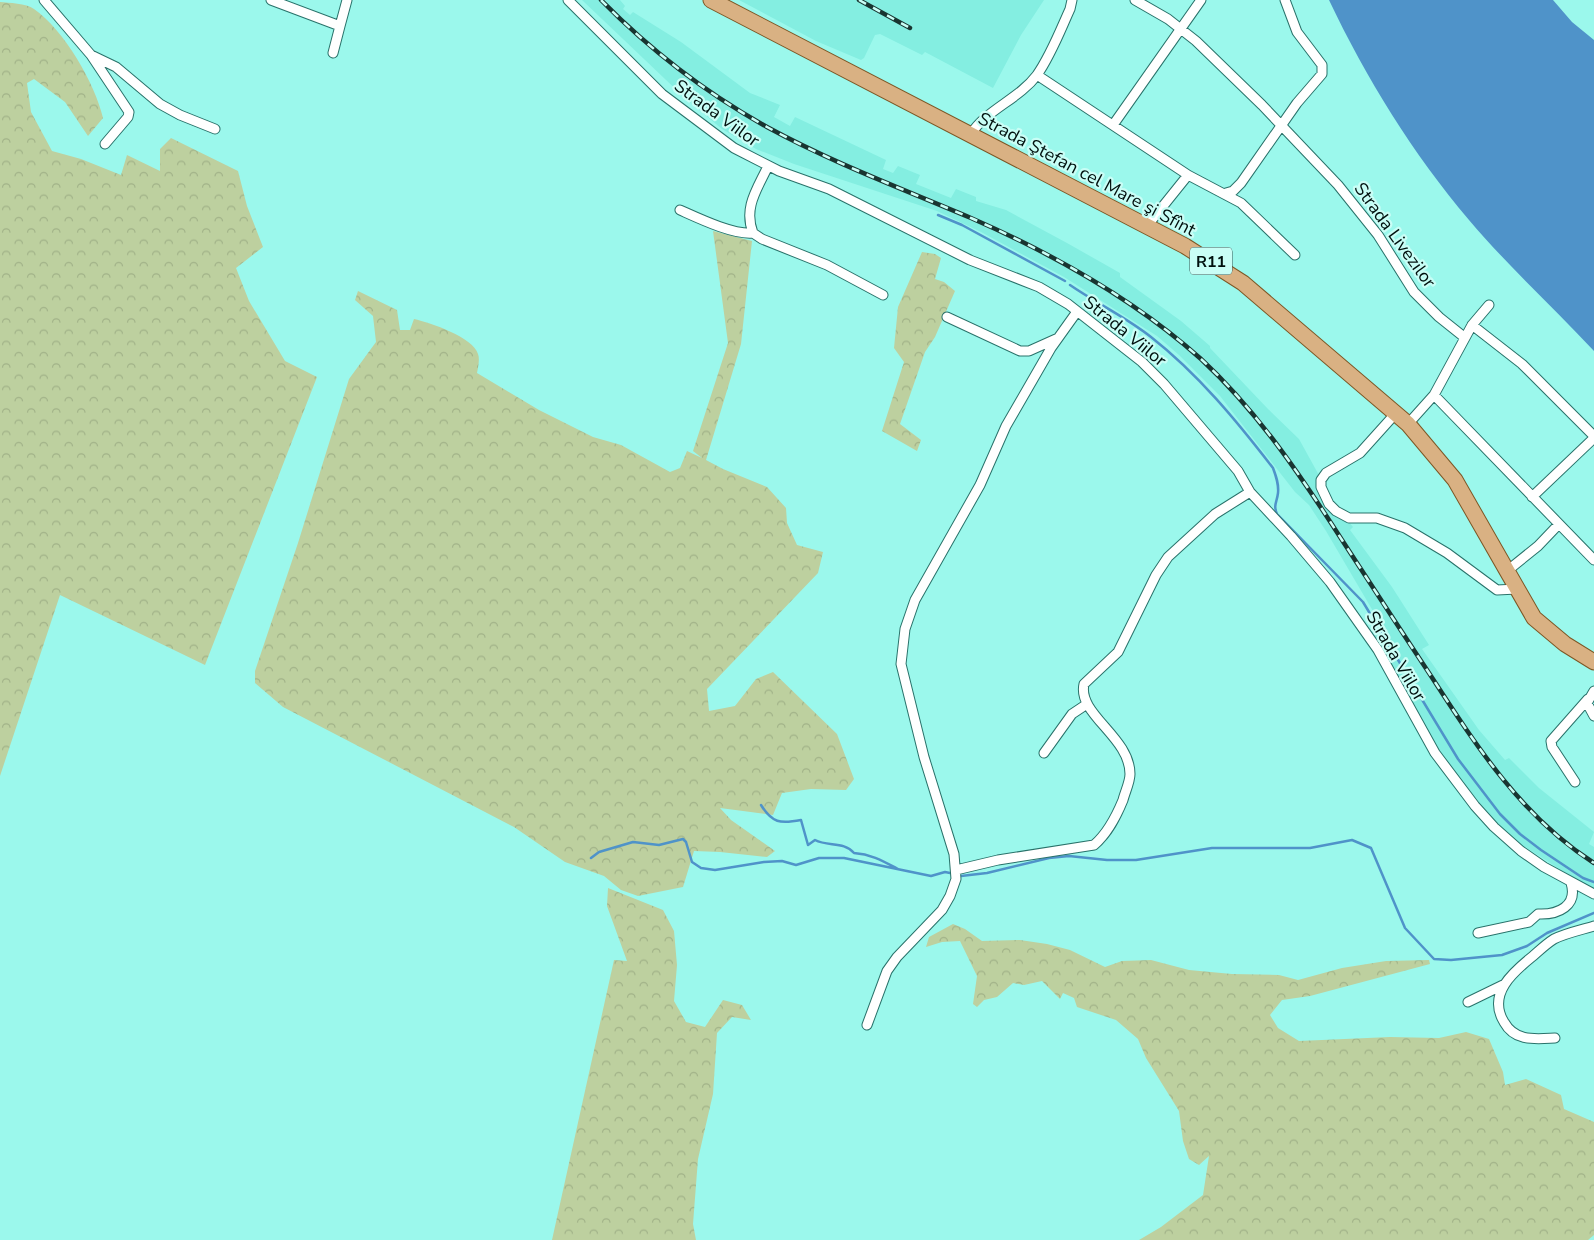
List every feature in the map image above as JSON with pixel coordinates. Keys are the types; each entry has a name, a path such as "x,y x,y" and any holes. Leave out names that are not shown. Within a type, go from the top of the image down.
{"main road":[{"name":"Strada Ştefan cel Mare şi Sfînt","path":"711,0 1147,226 1207,259 1243,283 1408,424 1455,480 1540,626 1594,662"}],"street":[{"path":"44,0 91,56 129,112 128,117 105,144"},
{"path":"271,0 340,26"},
{"path":"333,53 347,0"},
{"name":"Strada Viilor","path":"568,0 680,109 734,148 768,166 830,189 963,257 1039,287 1057,297 1076,313 1118,342 1156,375 1238,471 1250,492 1314,562 1364,629 1378,650 1424,736 1458,785 1494,827 1521,851 1594,894"},
{"path":"971,134 977,125 1008,102 1037,75 1067,16 1072,0"},
{"name":"Strada Livezilor","path":"1134,0 1180,28 1262,105 1338,185 1366,220 1414,292 1439,317 1464,337"},
{"path":"1113,125 1201,0"},
{"path":"1226,193 1233,191 1241,182 1297,103 1320,78 1323,70 1320,60 1297,32 1285,0"},
{"path":"91,56 116,66 160,104 180,115 215,129"},
{"path":"1037,75 1188,175 1226,193 1265,225 1295,255"},
{"path":"753,233 749,206 768,166"},
{"path":"1147,226 1188,175"},
{"path":"680,210 741,232 753,233 762,239 827,265 883,294"},
{"path":"1408,424 1434,395 1464,337 1472,324 1489,305"},
{"path":"867,1025 887,971 897,957 942,910 953,888 956,870 954,854 924,757 901,664 905,629 915,600 980,485 1006,426 1058,338 1076,313"},
{"path":"947,317 1020,351 1029,351 1058,338"},
{"path":"1472,324 1522,364 1594,437 1532,497"},
{"path":"1434,395 1594,560"},
{"path":"1396,413 1360,453 1328,471 1322,480 1325,498 1336,512 1354,520 1377,518 1405,528 1447,553 1497,590 1517,589"},
{"path":"956,870 998,860 1094,845 1103,837 1119,811 1130,775 1126,755 1116,738 1087,704 1084,684 1118,652 1163,564 1215,514 1250,492"},
{"path":"1507,571 1532,551 1559,524"},
{"path":"1574,782 1552,747 1551,741 1594,691"},
{"path":"1588,699 1587,706 1594,716"},
{"path":"1044,753 1072,714 1087,704"},
{"path":"1478,934 1528,922 1538,914 1552,914 1566,907 1573,895 1571,882"},
{"path":"1468,1002 1503,984 1520,967 1553,940 1594,926"},
{"path":"1503,984 1498,1005 1502,1019 1511,1032 1524,1038 1555,1038"}],"shaded area":[{"path":"582,0 620,0 625,6 623,9 630,15 633,12 681,42 750,93 780,105 774,117 790,126 795,117 886,160 883,169 893,173 898,166 920,175 916,184 951,198 956,189 976,197 976,201 1006,210 1067,243 1120,273 1120,277 1181,321 1210,346 1268,409 1299,439 1337,508 1353,527 1350,530 1392,587 1429,645 1422,649 1479,730 1505,760 1509,758 1539,788 1594,832 1589,844 1594,847 1594,891 1522,845 1496,823 1461,780 1429,738 1396,673 1371,632 1380,623 1309,505 1295,492 1220,396 1179,355 1157,336 1064,277 981,232 937,211 794,164 756,149 722,129 686,99"},
{"path":"739,0 1044,0 1021,35 993,88 925,52 922,55 880,34 875,35 864,58 861,60 816,41"}],"green space":[{"path":"0,2 27,6 45,18 67,43 77,58 99,104 103,118 88,136 65,102 34,79 27,83 31,112 52,151 81,159 121,175 127,155 160,171 160,149 171,138 238,171 247,206 263,247 236,268 249,301 285,361 317,377 205,665 60,595 0,776"},
{"path":"713,231 752,241 741,344 706,460 767,487 786,508 787,523 797,545 823,552 818,573 707,689 709,711 735,706 756,679 773,672 837,734 854,779 846,790 811,789 782,793 773,815 720,808 731,820 775,851 767,857 694,851 683,887 638,896 621,890 604,876 565,862 514,827 283,707 255,683 255,671 298,543 349,379 376,342 373,316 355,300 358,291 397,310 400,330 410,330 414,319 451,332 475,348 479,361 477,373 539,410 593,437 621,445 670,472 680,468 687,451 702,458 693,451 728,343"},
{"path":"922,252 935,254 941,258 935,279 944,282 955,291 935,337 925,352 900,424 921,440 917,451 882,431 904,362 894,348 898,307"},
{"path":"608,888 663,910 674,931 677,965 674,1001 686,1022 705,1027 723,1000 742,1005 751,1020 732,1017 717,1033 713,1094 698,1159 693,1224 696,1240 552,1240 614,960 627,961 607,906"},
{"path":"953,924 965,929 982,941 1020,940 1047,944 1070,950 1105,967 1122,961 1151,960 1189,970 1232,974 1279,975 1298,980 1342,968 1386,961 1429,960 1430,964 1310,996 1282,1000 1270,1015 1278,1028 1299,1041 1390,1037 1439,1038 1466,1032 1489,1039 1503,1072 1505,1085 1526,1079 1561,1095 1564,1109 1594,1122 1594,1235 1588,1240 1139,1240 1161,1227 1203,1195 1209,1156 1199,1165 1189,1159 1183,1141 1179,1111 1146,1058 1138,1039 1116,1020 1077,1007 1074,998 1063,993 1060,999 1042,981 1024,985 1013,983 997,997 984,1000 977,1007 973,1004 977,976 960,941 942,942 926,947 929,937"}],"water":[{"path":"1329,0 1553,0 1572,22 1594,40 1594,351 1484,237 1448,195 1392,114 1359,58"}],"waterway":[{"path":"938,215 962,225 1065,281"},
{"path":"1070,285 1151,337 1185,366 1231,415 1273,468 1278,486 1275,506 1277,514 1363,602 1458,759 1500,814 1520,834 1541,850 1583,878 1594,882"},
{"path":"761,805 769,816 777,821 801,820 808,845 815,840 841,845 854,853 871,856 898,869"},
{"path":"591,858 599,852 633,842 659,845 683,839 686,842 692,862 701,868 715,870 764,862 782,861 796,865 819,858 844,858 931,876 945,872 950,873"},
{"path":"961,876 987,873 1049,858 1069,856 1107,860 1136,860 1212,848 1310,848 1352,840 1371,848 1405,928 1434,959 1451,960 1502,955 1527,946 1547,933 1594,913"}],"railway":[{"path":"601,0 639,36 680,70 744,114 817,152 1002,232 1062,263 1092,280 1148,317 1201,359 1222,379 1278,445 1327,516 1466,729 1503,779 1545,824 1568,845 1594,863"},
{"path":"859,0 910,28"}]}
